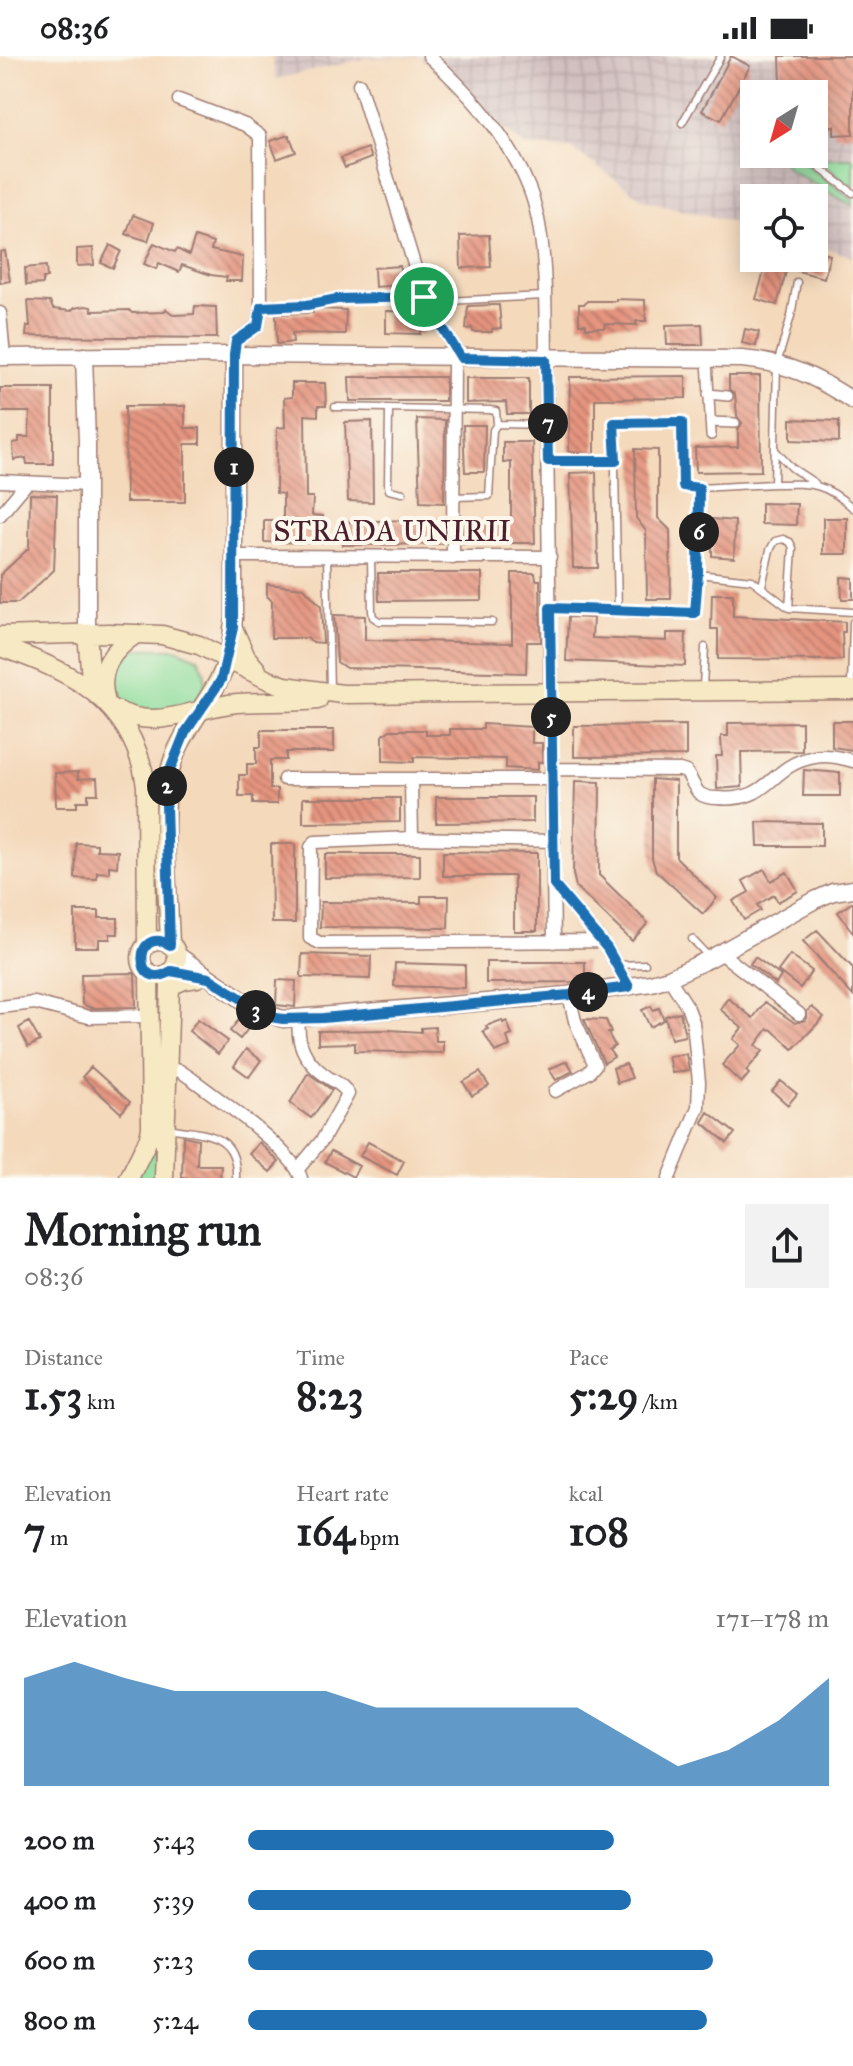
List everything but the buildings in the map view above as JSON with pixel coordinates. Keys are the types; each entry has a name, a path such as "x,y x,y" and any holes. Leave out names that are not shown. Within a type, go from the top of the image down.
{"main road":[{"path":"233,628 246,657 268,680"},
{"path":"87,634 103,699 138,748 145,776 147,945"},
{"path":"103,699 102,685 108,660 117,647 136,634"},
{"path":"0,636 136,634 173,637 199,645 268,680 299,690 330,693 852,690"},
{"path":"199,645 213,675 205,704"},
{"path":"0,647 44,664 137,719 157,721 205,704 298,702 369,695"},
{"path":"129,1178 158,1128 167,1069 171,966 167,782 185,733 221,680 228,659"},
{"path":"164,1178 148,1016 149,973 141,960 143,950 147,945 160,941 171,966 184,980 203,978"},
{"path":"149,973 157,976 171,966"}],"street":[{"path":"429,56 486,114 510,149 530,190 543,268 548,425 554,942"},
{"path":"359,84 425,300 457,358 453,558"},
{"path":"179,100 245,125 260,136 261,307 258,326 236,341 234,355 233,628 228,659"},
{"path":"0,313 2,357 234,355 546,360 742,359 777,364 809,374 853,401"},
{"path":"84,356 87,634"},
{"path":"707,359 711,435"},
{"path":"708,394 728,396"},
{"path":"710,422 735,423"},
{"path":"0,481 87,485"},
{"path":"0,515 26,484"},
{"name":"STRADA UNIRII","path":"234,556 550,557"},
{"path":"284,779 411,781 680,770 686,772 697,792 707,797 734,800 757,792 785,769 810,757 835,756 853,761"},
{"path":"411,781 412,838"},
{"path":"554,841 412,838 315,842 311,847 310,938 320,943 602,941"},
{"path":"554,885 602,941 629,987"},
{"path":"171,966 203,978 270,1017 299,1020 569,995 669,978 716,956 815,900 833,892 853,889"},
{"path":"716,956 799,1014"},
{"path":"669,978 693,1022 699,1082 698,1107 669,1178"},
{"path":"555,1091 589,1072 595,1065 575,1021 569,995"},
{"path":"0,1007 35,1003 89,1017 148,1016"},
{"path":"167,1069 180,1071 217,1098 268,1139 300,1174 348,1094 313,1067 297,1037 299,1020"}],"lane":[{"path":"682,123 721,56"},
{"path":"820,168 853,193"},
{"path":"774,484 777,364 797,282"},
{"path":"261,307 307,305 337,299 544,296"},
{"path":"335,407 496,411 489,496 453,497"},
{"path":"389,409 388,485 389,490 403,493"},
{"path":"618,611 614,423 682,422 683,486 815,483"},
{"path":"497,424 548,425"},
{"path":"774,449 792,468 840,496 853,508"},
{"path":"548,461 616,461"},
{"path":"550,608 695,613 699,488"},
{"path":"762,586 775,541 783,539 790,542 793,548 789,608"},
{"path":"327,557 330,693"},
{"path":"371,558 372,611 373,617 379,621 492,622"},
{"path":"698,574 752,580 789,608 853,612"},
{"path":"852,690 853,622"},
{"path":"703,691 705,647"},
{"path":"692,939 716,956"},
{"path":"618,965 645,964"},
{"path":"158,1128 216,1136 229,1146 237,1160 236,1178"}],"shaded area":[{"path":"272,56 853,56 853,257 828,249 828,184 740,184 740,224 644,200 571,148 525,146 420,57 367,58 276,79"}],"green space":[{"path":"828,158 853,158 853,187 828,167"},
{"path":"811,168 853,200 853,206 828,192 828,184 815,184 789,169"},
{"path":"176,649 198,658 205,680 197,703 159,714 118,704 112,696 110,669 128,650"},
{"path":"154,1141 158,1142 156,1178 135,1178"}],"route":[{"path":"424,297 461,358 546,360 548,461 616,461 614,423 682,422 683,486 699,488 695,613 550,608 554,885 607,948 629,987 323,1018 299,1020 270,1017 209,978 171,971 157,976 145,969 141,960 143,950 150,943 164,941 170,945 166,805 170,770 185,733 221,680 231,642 234,618 236,341 258,326 261,307 307,305 337,299 424,297"}]}
